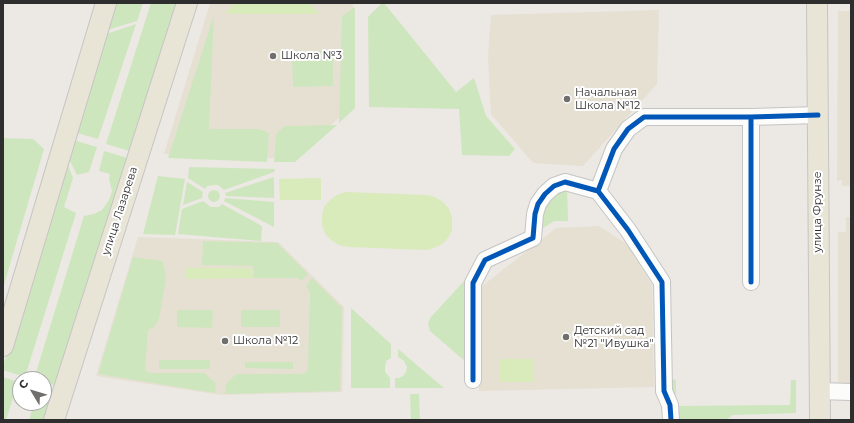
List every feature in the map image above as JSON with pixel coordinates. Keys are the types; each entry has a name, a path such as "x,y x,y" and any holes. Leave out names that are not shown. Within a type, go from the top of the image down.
{"main road":[{"path":"3,346 106,3"},
{"name":"улица Лазарева","path":"54,420 187,3"},
{"name":"улица Фрунзе","path":"817,3 820,420"}],"street":[{"path":"598,191 614,150 628,128 644,117 751,117 818,115"},
{"path":"751,117 751,282"},
{"path":"473,380 473,283 485,260 533,238 538,204 545,194 554,186 565,182 598,191 628,230 662,282 664,391 670,405 671,420"},
{"path":"819,391 851,392"}],"shaded area":[{"name":"Школа №3","path":"210,3 353,3 352,106 293,159 164,154"},
{"name":"Начальная Школа №12","path":"659,10 657,84 583,166 533,163 491,114 488,56 491,15"},
{"path":"838,11 851,11 851,186 842,186 842,180 837,181"},
{"path":"846,217 851,217 851,386 838,386 838,232 846,232"},
{"name":"Детский сад №21 \"Ивушка\"","path":"599,226 627,244 652,285 654,387 479,391 481,287 556,228"},
{"name":"Школа №12","path":"138,237 278,242 344,307 342,392 221,395 96,376"}],"green space":[{"path":"115,3 143,3 137,21 107,30"},
{"path":"151,3 181,3 133,152 106,144"},
{"path":"234,3 310,3 319,14 228,14 226,12"},
{"path":"382,3 384,3 456,92 474,78 486,116 515,149 509,156 462,155 459,109 369,107 368,17"},
{"path":"355,7 355,108 339,123 342,16"},
{"path":"214,15 209,129 259,129 269,133 267,162 168,158"},
{"path":"136,24 98,139 74,132 106,34"},
{"path":"292,51 333,51 333,86 293,87"},
{"path":"337,125 295,162 274,162 276,135 284,126"},
{"path":"3,138 33,139 44,149 3,288"},
{"path":"73,140 97,147 89,172 77,175 68,157"},
{"path":"104,151 131,159 59,387 52,385 52,371 36,371 84,216 94,214 102,210 109,200 112,191 109,179 110,174 99,171"},
{"path":"66,160 73,178 64,207 76,213 27,371 12,371 12,373 3,370"},
{"path":"189,167 275,169 274,172 224,190 218,185 207,186 205,189 188,178"},
{"path":"158,176 185,179 175,235 143,234"},
{"path":"274,177 274,198 226,196 225,193"},
{"path":"321,178 321,200 280,200 279,179"},
{"path":"187,182 203,192 202,198 183,205"},
{"path":"567,186 568,221 554,221 537,232 541,205"},
{"path":"212,190 216,190 220,196 216,202 212,202 208,198 208,194"},
{"path":"346,192 426,195 435,197 443,202 449,209 452,217 452,231 441,245 428,250 348,247 339,245 325,234 322,225 322,216 324,207 330,200 337,195"},
{"path":"225,198 274,202 274,227 224,201"},
{"path":"203,201 211,207 219,207 222,204 262,226 261,241 178,234 182,209"},
{"path":"203,241 277,243 308,274 301,281 299,278 254,278 253,266 202,265"},
{"path":"133,257 163,261 166,278 159,319 154,327 148,330 145,370 149,373 204,373 216,383 215,393 98,374"},
{"path":"186,268 252,268 253,278 186,279"},
{"path":"312,278 342,308 340,391 225,394 226,384 236,374 302,374 307,372 310,292 306,286"},
{"path":"466,279 467,363 430,331 428,323 431,317"},
{"path":"351,308 391,344 391,358 386,361 385,368 385,372 390,378 390,388 351,388"},
{"path":"177,310 213,310 212,328 177,327"},
{"path":"241,310 280,310 280,327 241,327"},
{"path":"398,349 444,388 395,388 395,378 403,376 407,367 404,361 398,357"},
{"path":"500,359 533,359 533,382 500,382"},
{"path":"159,360 210,360 210,369 159,369"},
{"path":"245,362 293,362 293,369 245,368"},
{"path":"3,377 12,380 12,401 6,420 3,420"},
{"path":"671,379 676,380 676,406 790,405 791,380 796,380 796,413 733,415 726,420 674,420"},
{"path":"52,390 58,392 52,411"},
{"path":"410,394 419,394 420,420 411,420"},
{"path":"32,411 52,411 49,420 29,420"}],"cycle path":[{"path":"671,420 670,405 664,391 662,282 628,230 598,191 614,149 628,129 644,117 751,117 818,115"},
{"path":"751,117 751,282"},
{"path":"473,380 473,283 485,260 533,238 535,214 538,204 545,194 554,186 565,182 598,191"}],"place":[{"name":"Школа №3","path":"273,56"},
{"name":"Начальная Школа №12","path":"567,99"},
{"name":"Детский сад №21 \"Ивушка\"","path":"566,337"},
{"name":"Школа №12","path":"225,341"}]}
